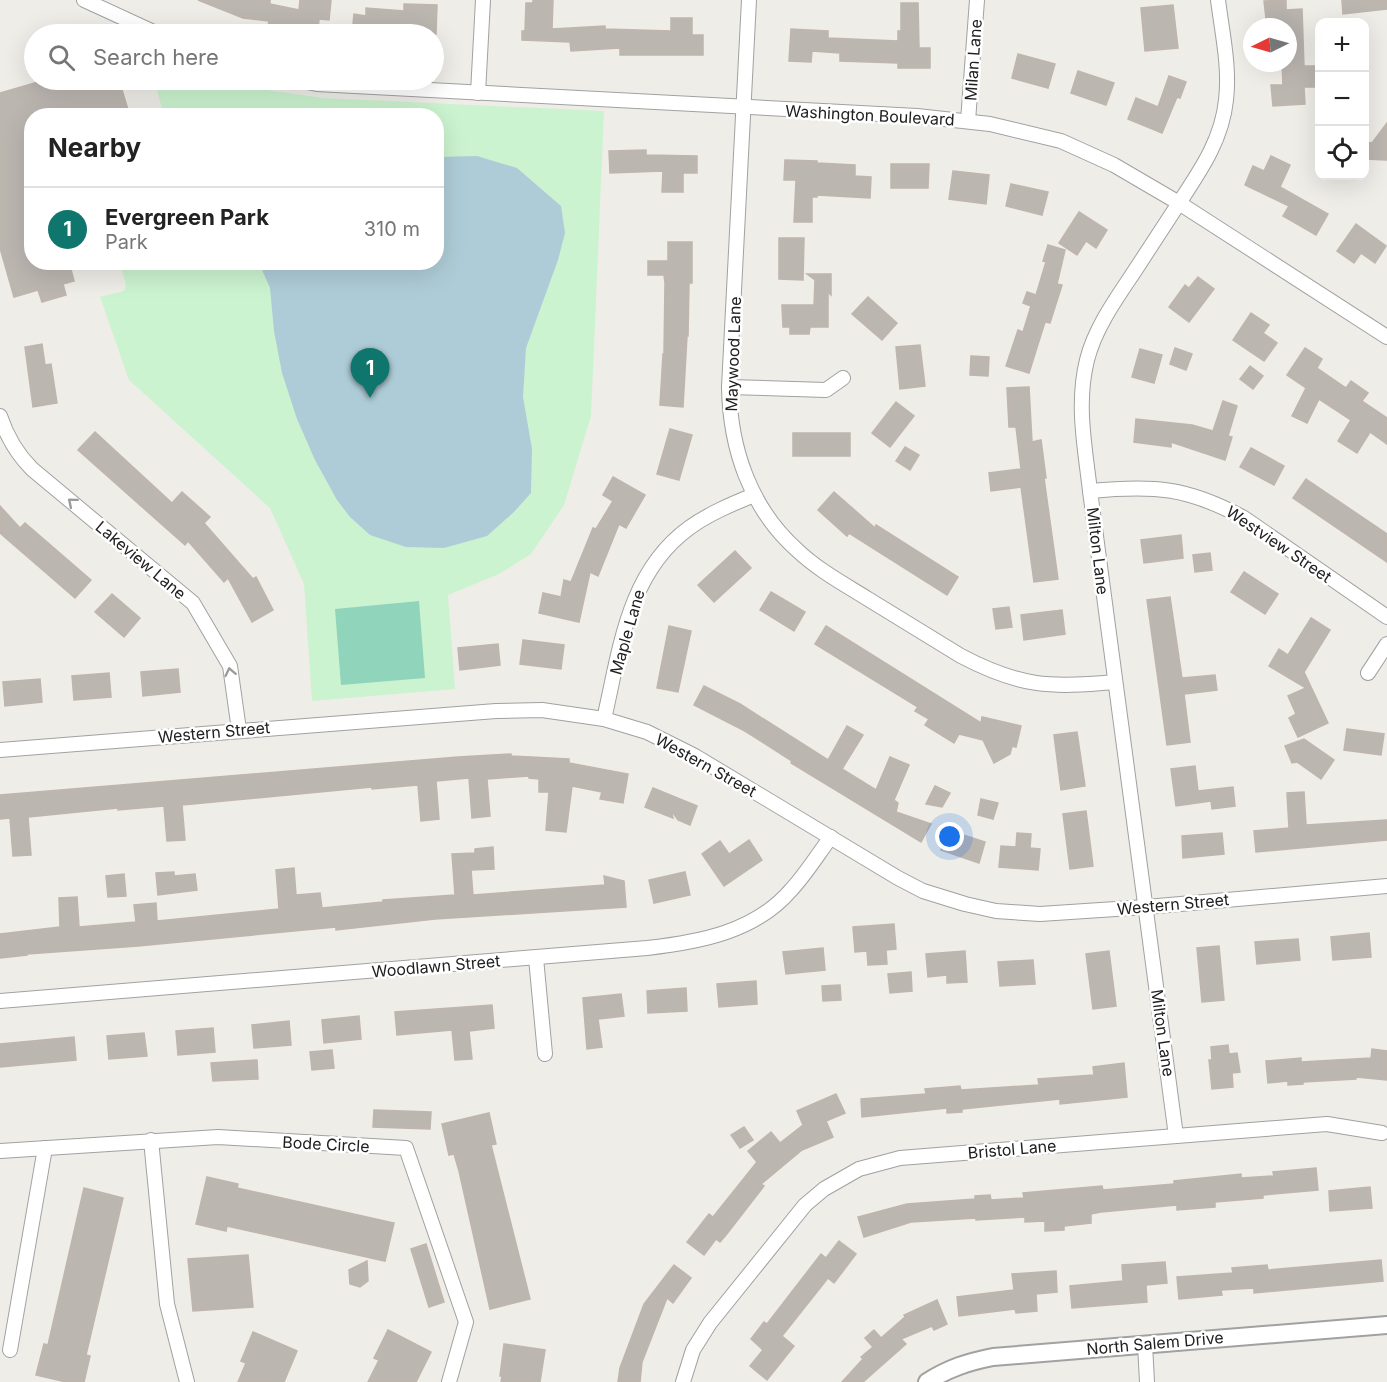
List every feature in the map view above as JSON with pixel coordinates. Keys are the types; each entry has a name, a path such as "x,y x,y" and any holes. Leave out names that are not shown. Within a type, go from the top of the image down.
{"street":[{"path":"84,0 136,24"},
{"path":"478,93 483,0"},
{"name":"Maywood Lane","path":"749,0 729,405 735,443 744,473 754,495 781,536 810,562 983,668 1002,676 1045,685 1068,686 1115,682"},
{"name":"Milan Lane","path":"968,121 977,0"},
{"name":"Milton Lane","path":"1176,1136 1081,409 1087,358 1093,340 1109,309 1208,159 1218,135 1224,110 1226,76 1218,0"},
{"name":"Washington Boulevard","path":"424,90 916,116 990,124 1061,141 1114,165 1179,203 1386,334"},
{"path":"729,387 826,390 843,378"},
{"name":"Lakeview Lane","path":"0,416 11,443 32,469 193,603 230,666 239,730"},
{"name":"Westview Street","path":"1090,491 1131,488 1174,490 1198,496 1224,507 1244,518 1387,617"},
{"name":"Maple Lane","path":"603,719 631,608 649,569 662,552 691,526 754,495"},
{"path":"1368,673 1387,644"},
{"name":"Western Street","path":"0,750 521,709 542,710 603,719 647,732 695,756 915,886 965,904 996,911 1040,914 1387,886"},
{"name":"Woodlawn Street","path":"0,1000 536,958 697,942 730,932 766,912 792,890 831,837"},
{"path":"536,958 545,1054"},
{"name":"Bristol Lane","path":"683,1382 693,1350 710,1323 805,1205 824,1189 859,1169 900,1158 1327,1124 1382,1133"},
{"name":"Bode Circle","path":"0,1151 218,1137 406,1148 466,1322 449,1382"},
{"path":"150,1140 167,1304 187,1382"},
{"path":"10,1350 45,1148"},
{"name":"North Salem Drive","path":"927,1382 965,1362 993,1357 1387,1325"},
{"path":"1145,1344 1148,1382"}],"green space":[{"path":"157,90 266,90 323,98 604,111 591,416 564,505 531,554 499,574 448,595 455,689 312,701 304,584 270,508 129,380 100,297 124,291 126,285 122,270 444,270 444,108 162,108"},
{"path":"419,601 425,678 341,685 335,609"}],"water":[{"path":"477,156 517,168 561,206 565,233 558,260 526,348 523,397 532,449 531,493 487,536 444,548 406,547 370,535 350,517 337,500 315,460 297,419 282,373 274,331 270,288 262,270 444,270 444,157"}],"building":[{"path":"198,0 270,0 270,4 299,10 300,0 331,0 329,20 319,19 319,24 268,24 269,21 243,18"},
{"path":"533,0 553,0 552,29 605,26 605,29 671,31 671,18 692,18 692,35 703,35 703,55 620,55 620,48 571,51 570,42 522,40 522,31 525,31 526,3 533,3"},
{"path":"1286,0 1286,10 1302,9 1304,66 1315,66 1315,87 1304,87 1305,104 1273,106 1271,85 1283,85 1282,72 1297,72 1297,18 1266,18 1264,1"},
{"path":"1342,0 1387,0 1387,9 1343,14"},
{"path":"901,3 918,3 919,48 930,48 930,68 898,68 898,63 840,61 840,53 812,51 811,62 789,61 791,29 828,31 828,38 898,41 898,31 901,31"},
{"path":"404,4 437,5 436,24 353,24 354,14 366,16 366,8 404,11"},
{"path":"1173,5 1178,48 1145,51 1141,8"},
{"path":"1018,54 1055,64 1048,88 1012,78"},
{"path":"1078,71 1114,83 1106,105 1071,93"},
{"path":"1169,76 1186,82 1162,133 1128,119 1136,98 1158,107"},
{"path":"24,86 24,90 122,90 127,108 24,108 24,270 71,270 74,281 63,284 66,295 42,302 38,290 14,297 0,248 0,93"},
{"path":"1387,123 1387,160 1369,159 1369,143 1372,143"},
{"path":"646,150 646,155 697,156 697,173 683,173 683,192 662,192 663,171 610,173 609,151"},
{"path":"1271,156 1290,165 1280,187 1328,214 1316,235 1283,216 1289,206 1245,185 1253,166 1264,171"},
{"path":"785,160 855,165 855,176 871,177 870,198 817,195 817,197 812,197 812,222 794,222 796,180 784,180"},
{"path":"891,164 929,164 928,188 891,188"},
{"path":"953,171 989,175 986,204 949,199"},
{"path":"1011,184 1048,192 1042,215 1006,206"},
{"path":"1079,212 1107,230 1096,248 1086,241 1077,255 1059,243"},
{"path":"1356,224 1386,246 1375,263 1361,253 1354,263 1337,251"},
{"path":"779,238 804,238 803,280 779,279"},
{"path":"668,242 692,242 692,283 689,283 683,407 660,405 664,354 665,283 664,275 648,275 648,261 668,261"},
{"path":"1048,245 1065,250 1057,284 1062,285 1050,323 1045,322 1029,373 1006,366 1018,330 1023,332 1031,306 1023,303 1027,292 1036,295 1046,262 1043,261"},
{"path":"807,274 831,274 831,295 828,292 828,327 810,327 809,334 790,334 790,327 783,327 782,305 814,305 815,280"},
{"path":"1198,277 1214,289 1189,322 1169,307 1185,285 1189,288"},
{"path":"868,297 897,323 882,340 852,314"},
{"path":"1251,313 1269,325 1263,333 1277,343 1264,361 1233,340"},
{"path":"42,344 45,365 51,364 57,403 33,407 25,347"},
{"path":"920,345 925,386 900,389 896,347"},
{"path":"1175,348 1192,354 1186,370 1170,364"},
{"path":"1305,348 1322,359 1317,368 1346,388 1351,381 1368,393 1362,401 1387,418 1387,444 1370,432 1357,453 1338,441 1351,420 1319,399 1307,423 1292,416 1306,388 1287,375"},
{"path":"1140,349 1162,355 1154,383 1132,377"},
{"path":"971,356 989,357 988,376 970,375"},
{"path":"1250,366 1263,376 1253,389 1240,379"},
{"path":"1029,387 1032,442 1041,440 1058,579 1034,582 1021,487 991,491 989,473 1021,469 1016,427 1009,427 1007,388"},
{"path":"1223,401 1237,406 1228,436 1232,437 1225,460 1171,442 1171,447 1134,442 1136,419 1192,425 1213,431"},
{"path":"896,402 914,416 890,447 872,433"},
{"path":"670,429 692,435 679,480 657,474"},
{"path":"95,432 172,503 182,492 210,517 204,523 253,579 256,577 273,610 252,622 228,578 224,582 188,541 185,545 78,450"},
{"path":"793,433 850,433 850,456 793,456"},
{"path":"905,447 919,455 910,470 896,461"},
{"path":"1251,448 1284,466 1274,485 1240,467"},
{"path":"613,477 645,495 626,528 619,524 598,576 590,572 579,622 539,613 543,593 561,597 564,580 571,582 593,528 596,529 613,501 603,495"},
{"path":"1306,479 1387,534 1387,562 1293,498"},
{"path":"834,492 875,528 876,525 958,577 947,595 849,533 847,536 818,510"},
{"path":"0,506 20,528 25,523 91,580 75,598 0,533"},
{"path":"1181,535 1183,558 1144,563 1141,540"},
{"path":"735,551 751,568 714,602 698,585"},
{"path":"1210,553 1212,570 1195,572 1193,555"},
{"path":"1244,572 1278,594 1265,614 1231,592"},
{"path":"771,592 805,612 794,631 760,610"},
{"path":"112,594 140,618 124,637 95,612"},
{"path":"1170,597 1182,678 1215,675 1217,690 1184,694 1190,742 1167,745 1147,600"},
{"path":"1009,607 1012,627 996,629 993,609"},
{"path":"1062,610 1065,634 1024,640 1021,615"},
{"path":"1311,618 1330,630 1304,672 1328,723 1298,737 1289,718 1296,714 1288,696 1306,688 1269,666 1279,649 1288,655"},
{"path":"669,626 691,631 678,692 657,688"},
{"path":"826,626 981,723 982,717 1021,726 1016,747 1012,746 1010,754 994,763 983,740 959,734 954,743 925,725 929,719 915,711 918,707 815,644"},
{"path":"523,640 564,645 561,669 520,664"},
{"path":"498,644 500,665 460,670 458,648"},
{"path":"178,669 180,692 143,696 141,672"},
{"path":"109,673 111,697 74,700 72,676"},
{"path":"40,679 42,702 5,706 3,682"},
{"path":"704,686 740,704 828,760 847,726 863,735 842,769 876,790 890,757 909,765 894,800 898,803 896,812 931,824 921,842 791,763 792,761 745,731 694,705"},
{"path":"1347,729 1384,734 1381,755 1344,750"},
{"path":"1077,732 1085,786 1061,790 1054,735"},
{"path":"1304,739 1334,760 1321,779 1297,762 1292,763 1285,746"},
{"path":"511,754 511,756 569,759 569,763 628,774 623,803 600,799 602,792 572,786 566,832 546,830 549,792 539,792 539,779 529,778 529,776 487,779 490,816 472,818 469,778 436,781 439,819 421,821 418,785 372,789 372,787 182,805 185,840 167,841 164,806 118,810 118,808 28,817 31,855 13,856 10,818 0,819 0,795"},
{"path":"1195,766 1198,791 1233,787 1235,806 1212,809 1211,801 1176,806 1171,769"},
{"path":"935,786 950,793 942,807 926,804"},
{"path":"653,788 697,806 690,825 678,820 671,810 673,818 645,807"},
{"path":"1304,792 1306,825 1387,820 1387,840 1256,852 1254,831 1289,828 1287,793"},
{"path":"981,799 998,803 993,819 978,815"},
{"path":"1086,811 1093,866 1070,869 1063,814"},
{"path":"948,830 985,842 979,863 941,850"},
{"path":"1017,833 1031,834 1030,848 1040,849 1038,870 999,867 1001,846 1016,847"},
{"path":"1222,833 1224,854 1183,858 1182,836"},
{"path":"749,840 762,860 724,886 702,854 720,841 729,854"},
{"path":"493,847 494,869 471,870 473,895 605,885 604,876 624,881 626,907 435,919 336,930 336,927 0,958 0,934 60,927 59,898 77,897 79,927 136,922 134,905 156,903 157,921 279,909 276,870 294,868 296,895 320,893 322,908 383,902 383,900 455,895 452,854 475,853 475,849"},
{"path":"174,872 174,876 195,874 197,890 158,895 156,873"},
{"path":"685,872 690,895 654,903 649,880"},
{"path":"124,874 126,896 108,897 106,876"},
{"path":"894,924 896,949 886,950 887,964 868,965 867,951 855,952 853,927"},
{"path":"1369,933 1371,957 1333,960 1331,937"},
{"path":"1298,939 1300,960 1257,964 1255,942"},
{"path":"1219,946 1224,1000 1202,1002 1197,948"},
{"path":"823,948 825,970 786,974 783,952"},
{"path":"965,951 967,982 947,983 947,975 928,977 926,954"},
{"path":"1109,951 1116,1006 1093,1009 1086,954"},
{"path":"1033,960 1035,984 1000,986 998,962"},
{"path":"911,972 912,991 890,993 888,974"},
{"path":"756,981 757,1004 719,1007 717,984"},
{"path":"840,985 841,1000 823,1001 822,986"},
{"path":"686,988 687,1011 648,1013 647,991"},
{"path":"621,994 624,1016 598,1019 602,1047 587,1049 583,998"},
{"path":"492,1005 494,1028 469,1031 472,1059 455,1060 452,1030 397,1035 395,1012"},
{"path":"359,1016 361,1039 324,1043 322,1020"},
{"path":"289,1021 291,1045 254,1048 252,1025"},
{"path":"213,1028 215,1052 178,1055 176,1031"},
{"path":"144,1033 147,1056 109,1059 107,1036"},
{"path":"74,1037 76,1060 0,1067 0,1044"},
{"path":"1228,1045 1229,1054 1237,1053 1240,1072 1232,1073 1233,1087 1212,1089 1209,1060 1212,1060 1211,1047"},
{"path":"1372,1049 1387,1051 1387,1080 1356,1077 1356,1079 1303,1082 1303,1084 1288,1085 1288,1081 1268,1083 1266,1061 1301,1058 1301,1062 1371,1058"},
{"path":"332,1050 334,1068 312,1070 310,1052"},
{"path":"257,1060 258,1079 213,1081 211,1063"},
{"path":"1124,1063 1127,1097 1060,1104 1060,1099 962,1109 962,1112 947,1113 947,1108 862,1117 861,1099 926,1094 925,1089 960,1086 961,1090 1039,1085 1038,1079 1094,1075 1093,1067"},
{"path":"836,1094 845,1113 826,1121 833,1137 802,1150 761,1184 764,1186 726,1235 720,1242 716,1239 704,1255 687,1242 709,1214 713,1217 757,1162 748,1151 771,1132 780,1143 803,1125 797,1111"},
{"path":"374,1110 431,1112 430,1129 373,1127"},
{"path":"489,1113 496,1144 491,1145 530,1299 490,1309 459,1171 454,1154 449,1155 442,1124"},
{"path":"744,1127 753,1140 740,1148 731,1135"},
{"path":"1316,1168 1318,1190 1215,1202 1215,1207 1177,1210 1177,1205 1101,1212 1091,1214 1091,1223 1064,1226 1064,1230 1045,1231 1045,1221 1025,1222 1025,1217 976,1220 976,1218 911,1222 864,1237 858,1217 907,1204 975,1199 975,1196 990,1195 991,1200 1024,1198 1023,1193 1102,1186 1103,1190 1174,1184 1174,1181 1241,1174 1241,1178 1274,1176 1273,1172"},
{"path":"207,1177 238,1184 237,1188 394,1223 385,1261 227,1226 226,1231 196,1224"},
{"path":"1370,1187 1372,1208 1330,1211 1329,1191"},
{"path":"84,1188 123,1198 86,1355 90,1356 84,1382 66,1382 36,1375 44,1344 48,1345"},
{"path":"839,1241 856,1254 834,1283 828,1278 782,1336 794,1346 767,1380 750,1366 763,1350 751,1339 764,1322 767,1324 821,1254 826,1258"},
{"path":"426,1244 444,1302 429,1307 411,1249"},
{"path":"248,1255 253,1307 193,1311 188,1259"},
{"path":"1381,1260 1383,1281 1254,1293 1254,1288 1221,1290 1222,1295 1179,1299 1177,1277 1233,1273 1232,1268 1267,1265 1268,1270"},
{"path":"367,1261 368,1281 360,1287 350,1284 349,1270"},
{"path":"1165,1262 1167,1283 1146,1285 1147,1302 1072,1308 1070,1286 1123,1281 1122,1265"},
{"path":"674,1265 691,1278 673,1303 667,1298 642,1362 640,1382 618,1382 620,1368 644,1304"},
{"path":"1056,1271 1057,1292 1036,1294 1037,1311 1016,1313 1015,1309 959,1316 957,1297 1014,1290 1012,1274"},
{"path":"937,1300 947,1324 934,1330 932,1326 901,1339 906,1344 863,1382 842,1382 863,1359 861,1357 873,1347 865,1338 874,1330 881,1338 905,1317 904,1315"},
{"path":"388,1330 431,1352 416,1382 368,1382 379,1360 374,1358"},
{"path":"253,1332 297,1351 284,1382 238,1382 246,1363 241,1361"},
{"path":"504,1344 545,1350 540,1382 501,1382"}],"place":[{"name":"Evergreen Park","path":"370,398"}]}
